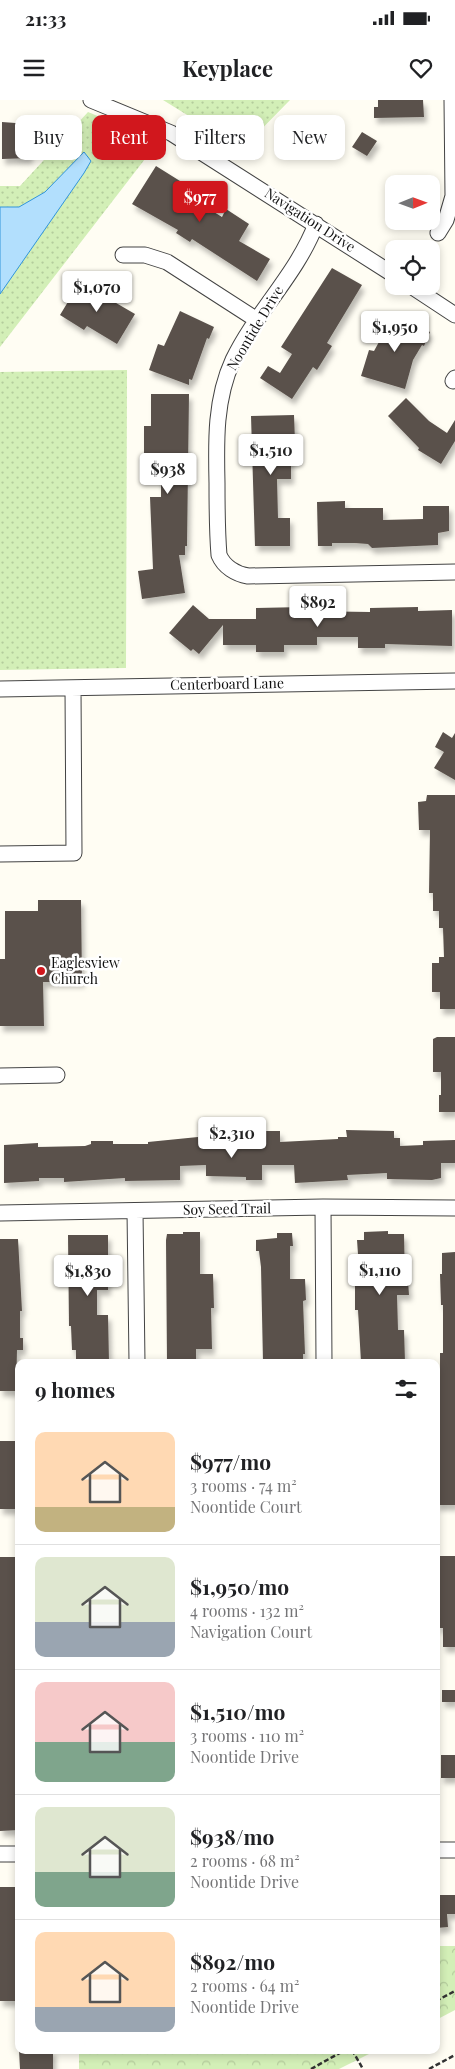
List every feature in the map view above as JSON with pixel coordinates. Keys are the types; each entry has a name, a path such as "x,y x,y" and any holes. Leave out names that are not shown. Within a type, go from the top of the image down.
{"street":[{"name":"Navigation Drive","path":"91,100 171,132 385,269"},
{"path":"438,233 446,220 453,196 452,100"},
{"name":"Noontide Drive","path":"316,224 310,242 257,320 234,360 226,380 218,409 216,443 219,555 222,562 238,574 248,576 455,572"},
{"path":"123,255 145,255 157,258 257,320"},
{"path":"425,295 455,315"},
{"name":"Centerboard Lane","path":"0,690 455,682"},
{"path":"0,854 74,853 73,688"},
{"path":"0,1076 57,1075"},
{"path":"323,1207 324,1359"},
{"name":"Soy Seed Trail","path":"0,1213 323,1207 455,1208"},
{"path":"135,1210 137,1359"},
{"path":"440,1850 455,1850"},
{"path":"0,1854 15,1854"}],"path":[{"path":"440,1999 455,1991"},
{"path":"311,2069 338,2054"},
{"path":"354,2054 363,2069"},
{"path":"429,2069 455,2055"}],"green space":[{"path":"163,100 290,100 264,127 264,115 187,115"},
{"path":"88,112 95,115 92,115 92,160 144,160 0,347 0,186 20,186 44,160 82,160 82,119"},
{"path":"127,370 126,668 0,670 0,372"},
{"path":"440,1946 455,1946 455,2010 440,2018"},
{"path":"79,2054 369,2054 339,2069 79,2069"}],"water":[{"path":"84,152 91,161 84,173 0,294 0,207 19,207 45,192 76,160 82,160"}],"building":[{"path":"378,100 423,100 424,117 374,118 374,107 378,107"},
{"path":"2,122 15,123 15,159 2,159"},
{"path":"362,132 377,141 367,156 352,147"},
{"path":"156,166 180,181 175,188 222,217 226,209 249,224 239,241 270,259 257,281 192,239 190,242 176,233 178,230 132,204"},
{"path":"332,268 362,285 327,343 332,346 317,370 313,367 292,399 260,378 268,366 280,373 292,354 281,347"},
{"path":"80,282 135,314 117,344 87,326 84,330 60,315"},
{"path":"180,311 214,327 209,339 207,338 192,380 189,379 189,385 149,370 158,344 164,346"},
{"path":"395,313 430,332 424,346 422,345 413,360 405,389 361,376 369,350 374,351"},
{"path":"151,394 189,394 187,546 185,546 185,555 179,555 185,593 142,599 138,571 153,569 150,497 161,497 161,454 144,454 144,426 151,426"},
{"path":"406,398 429,421 447,433 455,420 455,441 441,464 418,450 419,448 388,416"},
{"path":"294,415 295,442 291,442 291,479 277,479 278,518 290,518 290,546 255,546 251,416"},
{"path":"345,501 345,508 383,508 383,520 423,519 423,506 449,506 449,531 438,533 438,545 372,548 368,544 332,543 332,546 318,546 317,502"},
{"path":"193,605 209,619 256,619 256,608 304,607 304,611 370,612 370,608 418,607 418,611 452,610 452,646 385,644 385,648 358,648 358,637 317,637 317,645 284,645 284,652 256,652 256,645 223,645 223,625 199,654 193,649 191,651 169,633"},
{"path":"443,732 452,738 455,733 455,780 434,768 444,752 435,747"},
{"path":"427,795 455,795 455,1009 440,1009 440,992 432,992 432,963 439,963 439,957 444,957 443,928 439,928 439,911 433,911 433,893 429,893 430,830 419,830 418,802 426,801"},
{"name":"Eaglesview Church","path":"38,900 81,900 82,982 43,982 44,1026 0,1026 0,959 5,959 5,911 38,911"},
{"path":"437,1037 455,1037 455,1112 439,1112 441,1072 433,1072 433,1039"},
{"path":"346,1130 394,1131 394,1138 400,1138 400,1146 423,1145 423,1141 455,1140 455,1163 441,1163 441,1178 432,1180 387,1179 387,1173 347,1175 348,1180 295,1183 294,1165 262,1165 262,1180 246,1180 246,1177 206,1176 206,1165 180,1166 180,1180 125,1181 125,1178 64,1182 64,1178 39,1178 39,1181 4,1183 4,1145 38,1143 38,1147 85,1146 91,1144 91,1141 113,1141 113,1144 148,1144 148,1142 198,1137 199,1145 224,1145 224,1143 245,1142 245,1135 264,1135 264,1131 280,1131 280,1142 338,1139 338,1137 347,1137"},
{"path":"388,1231 388,1234 404,1234 405,1281 408,1281 409,1295 397,1295 398,1330 404,1330 405,1359 361,1359 358,1310 355,1310 355,1254 358,1254 357,1240 364,1240 364,1232"},
{"path":"183,1232 200,1232 200,1274 213,1274 214,1308 211,1308 212,1349 196,1349 196,1359 167,1359 166,1240 167,1234 183,1234"},
{"path":"277,1233 292,1233 293,1246 290,1246 290,1279 305,1279 306,1300 303,1301 305,1354 303,1354 303,1359 263,1359 261,1267 259,1251 256,1251 256,1240 277,1238"},
{"path":"68,1235 108,1235 108,1290 97,1290 97,1315 108,1315 109,1359 76,1359 76,1350 72,1350 71,1326 69,1326"},
{"path":"0,1239 18,1239 22,1311 20,1311 20,1338 23,1338 23,1350 17,1350 17,1359 15,1359 15,1391 0,1391"},
{"path":"455,1252 455,1505 440,1505 440,1353 443,1353 443,1305 441,1305 440,1274 442,1274 442,1253"},
{"path":"0,1441 15,1441 15,1509 0,1509"},
{"path":"440,1556 455,1556 455,1647 443,1647 443,1628 440,1628"},
{"path":"0,1557 15,1557 15,1830 0,1831"},
{"path":"442,1690 455,1690 455,1702 442,1702"},
{"path":"441,1755 455,1755 455,1778 441,1778"},
{"path":"0,1887 15,1887 15,2001 0,2001"},
{"path":"440,1895 455,1895 455,1914 447,1914 448,1927 440,1928"},
{"path":"19,2054 53,2054 53,2069 20,2069"}],"place":[{"name":"Eaglesview Church","path":"41,971"}]}
